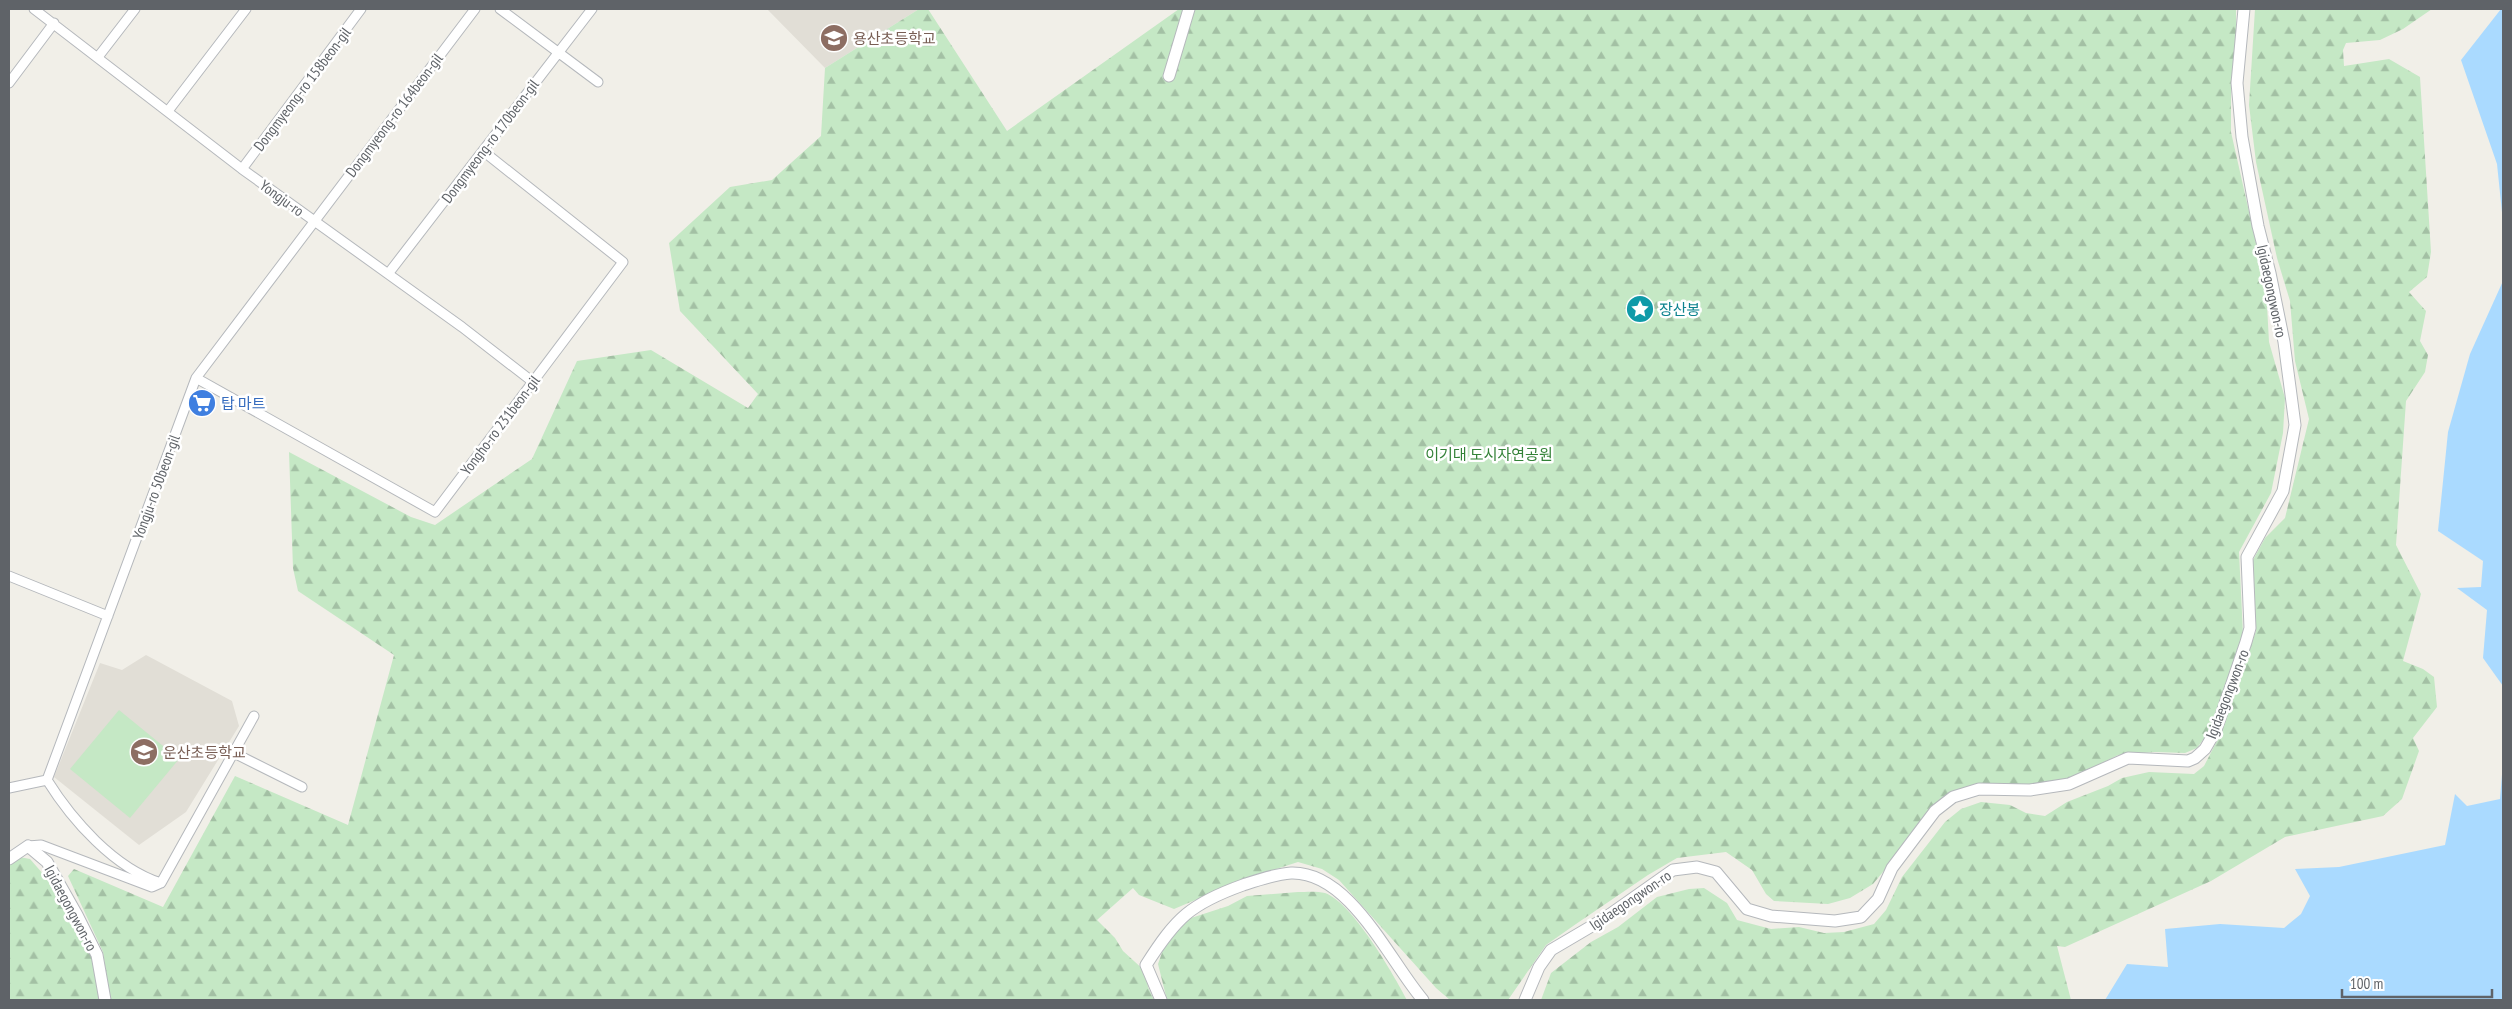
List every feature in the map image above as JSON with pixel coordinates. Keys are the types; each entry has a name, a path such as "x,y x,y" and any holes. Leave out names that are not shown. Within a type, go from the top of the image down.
{"street":[{"name":"Yongju-ro","path":"34,9 242,169 388,274 533,382"},
{"path":"98,57 135,9"},
{"path":"168,111 246,9"},
{"name":"Dongmyeong-ro 158beon-gil","path":"242,169 361,9"},
{"name":"Dongmyeong-ro 164beon-gil","path":"313,221 475,9"},
{"path":"500,9 598,82"},
{"name":"Dongmyeong-ro 170beon-gil","path":"388,274 592,9"},
{"path":"1169,76 1189,9"},
{"name":"Igidaegongwon-ro","path":"1525,1000 1538,968 1551,950 1602,920 1673,870 1696,867 1716,872 1747,908 1771,916 1835,920 1861,917 1878,899 1892,868 1936,811 1953,797 1979,789 2030,790 2069,784 2128,758 2188,761 2205,749 2216,730 2250,628 2247,557 2282,491 2295,425 2284,342 2258,226 2242,137 2237,83 2244,9"},
{"path":"9,83 54,24"},
{"name":"Yongho-ro 231beon-gil","path":"196,378 435,512 623,262 483,151"},
{"name":"Yongju-ro 50beon-gil","path":"47,780 196,378 313,221"},
{"path":"9,576 108,616"},
{"path":"9,859 28,846 42,845 152,887 161,883 254,716"},
{"path":"234,753 302,787"},
{"path":"9,788 47,780 64,808 98,842 145,878 161,883"},
{"name":"Igidaegongwon-ro","path":"28,846 47,862 81,922 97,954 105,1000"},
{"path":"1161,1000 1146,965 1168,932 1180,918 1200,902 1221,893 1278,875 1293,873 1318,878 1334,888 1356,909 1423,1000"}],"shaded area":[{"name":"용산초등학교","path":"767,9 919,9 825,68"},
{"name":"운산초등학교","path":"146,655 232,701 239,726 186,812 139,845 54,777 100,663 122,670"}],"green space":[{"name":"이기대 도시자연공원","path":"919,9 928,9 1007,131 1179,9 2236,9 2236,43 2231,85 2231,132 2266,287 2269,342 2285,398 2283,433 2271,493 2239,552 2243,634 2214,725 2197,748 2185,753 2155,752 2118,755 2063,783 1945,797 1873,884 1850,898 1828,904 1774,901 1766,894 1752,870 1726,852 1677,858 1648,875 1546,945 1508,1000 1450,1000 1436,988 1339,880 1322,869 1298,862 1245,879 1174,909 1139,895 1133,888 1097,920 1115,938 1123,951 1146,972 1148,987 1154,1000 110,1000 103,952 68,876 74,869 163,907 235,776 348,825 394,655 298,591 293,568 289,452 411,517 435,525 532,459 577,361 651,350 748,408 758,394 680,311 669,243 730,187 772,180 821,136 825,68"},
{"path":"2255,9 2432,9 2403,29 2380,40 2346,43 2343,50 2344,66 2389,59 2420,77 2431,252 2427,277 2409,292 2426,311 2420,341 2428,355 2425,372 2406,401 2396,545 2421,594 2403,661 2423,669 2434,677 2437,707 2413,738 2419,751 2402,799 2383,816 2285,837 2211,881 2065,947 2057,946 2071,1000 1541,1000 1551,973 1591,942 1618,927 1657,897 1689,889 1704,888 1727,903 1737,920 1771,929 1799,927 1824,933 1844,932 1874,924 1886,910 1902,877 1945,822 1961,809 1981,802 2010,805 2026,813 2045,816 2067,802 2108,786 2122,778 2149,772 2194,774 2204,766 2219,737 2256,631 2253,599 2253,560 2265,538 2285,518 2309,419 2295,361 2290,301 2277,258 2256,162 2249,105"},
{"path":"119,710 179,759 130,818 70,769"},
{"path":"14,856 30,859 51,883 93,959 99,1000 9,1000 9,862"},
{"path":"1298,892 1325,893 1336,899 1359,924 1371,941 1407,1000 1167,1000 1158,964 1164,947 1184,923 1191,918 1228,906 1247,896"}],"water":[{"path":"2501,9 2503,9 2503,222 2497,164 2461,60"},
{"path":"2503,281 2503,686 2483,658 2487,610 2457,588 2481,587 2483,561 2438,531 2448,432 2470,354"},
{"path":"2503,762 2503,1000 2105,1000 2127,964 2168,967 2165,929 2220,924 2284,928 2301,914 2310,896 2295,869 2339,867 2445,845 2455,794 2467,806 2500,799"}],"place":[{"name":"용산초등학교","path":"834,38"},
{"name":"장산봉","path":"1640,309"},
{"name":"탑 마트","path":"202,403"},
{"name":"운산초등학교","path":"144,752"}]}
